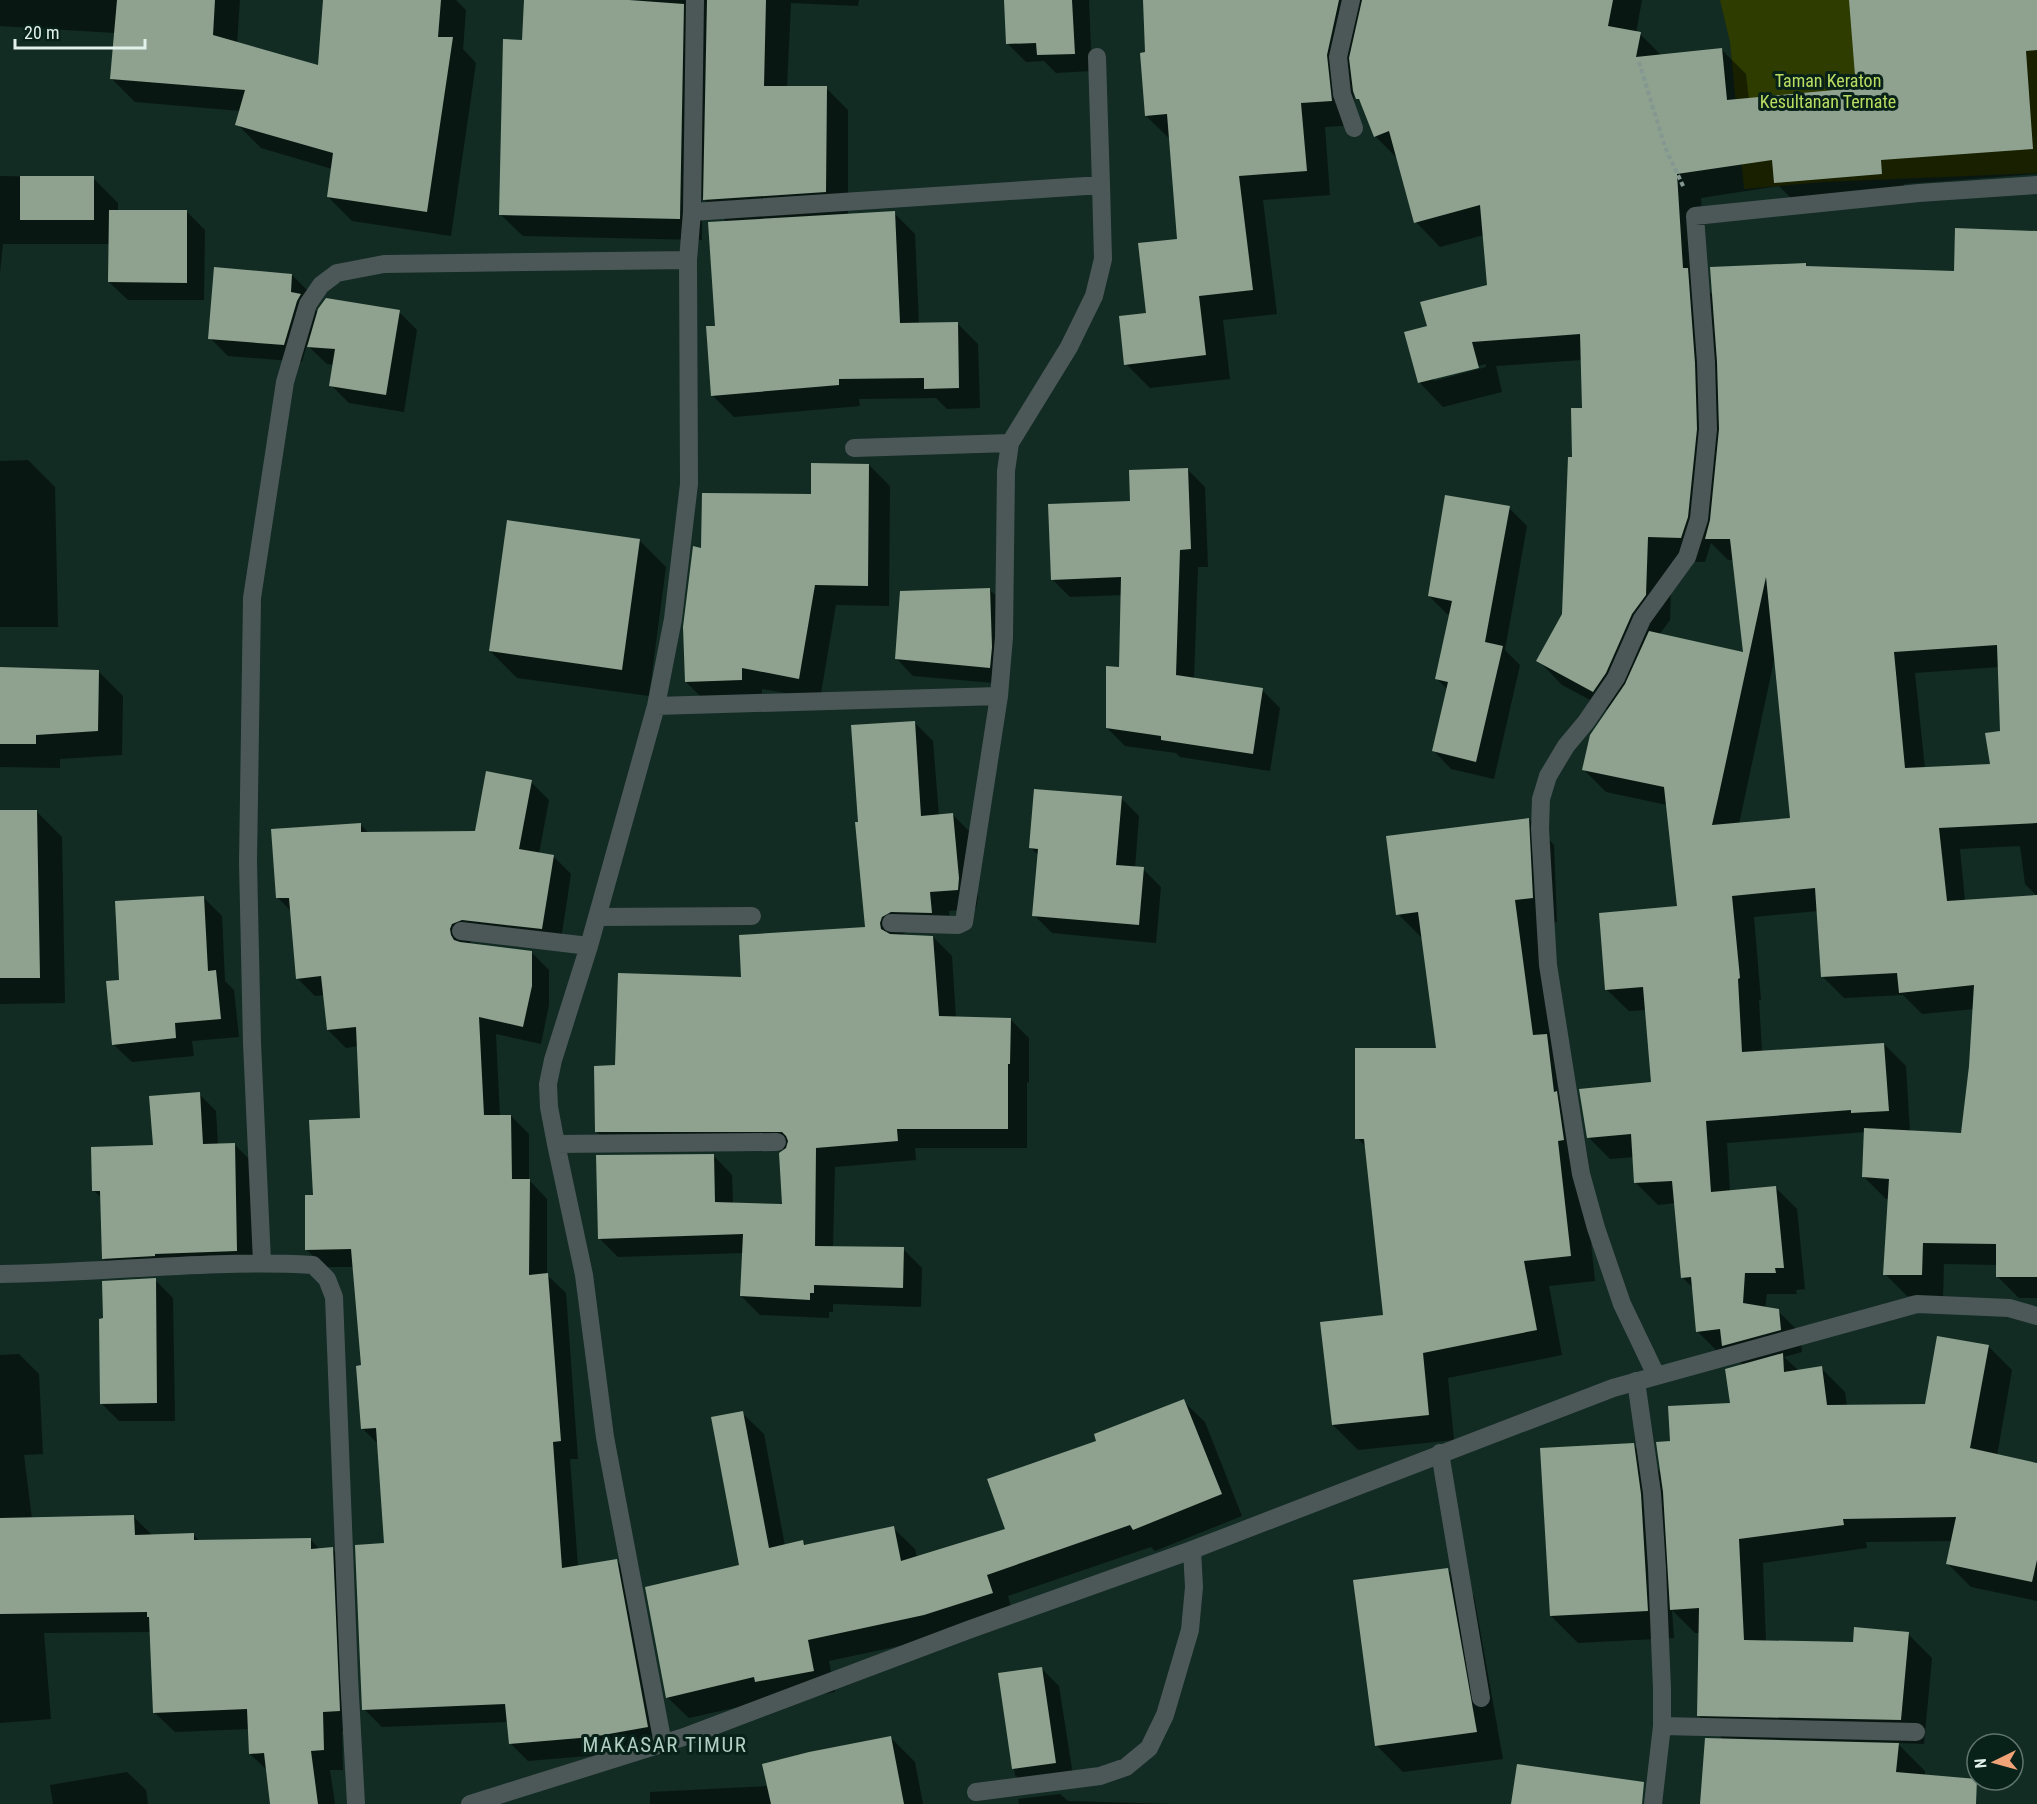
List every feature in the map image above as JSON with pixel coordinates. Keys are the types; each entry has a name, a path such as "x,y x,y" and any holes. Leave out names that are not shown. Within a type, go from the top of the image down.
{"street":[{"path":"663,1744 605,1437 585,1275 556,1144 549,1107 548,1084 656,706 673,619 689,484 688,260 692,212 695,0"},
{"path":"1351,0 1338,57 1342,94 1354,128"},
{"path":"891,923 958,925 964,922 999,696 1004,637 1006,471 1010,443 1069,347 1094,296 1103,259 1097,57"},
{"path":"692,212 1101,185"},
{"path":"1656,1375 1622,1304 1596,1228 1581,1174 1548,965 1540,829 1541,799 1548,776 1566,746 1586,722 1616,678 1642,620 1655,599 1677,574 1687,558 1699,519 1708,429 1706,362 1695,216 1919,193 2037,185"},
{"path":"262,1262 252,1043 248,874 252,598 285,382 308,304 321,285 337,273 384,264 688,260"},
{"path":"854,448 1010,443"},
{"path":"656,706 999,696"},
{"path":"597,917 752,916"},
{"path":"461,931 589,946"},
{"path":"556,1144 777,1142"},
{"path":"0,1274 262,1262 313,1265 327,1279 334,1297 356,1804"},
{"path":"470,1804 663,1744 968,1630 1192,1550 1636,1381 1917,1304 2009,1308 2037,1316"},
{"path":"1636,1381 1652,1493 1659,1601 1662,1725 1653,1804"},
{"path":"1440,1454 1481,1698"},
{"path":"976,1792 1100,1776 1126,1767 1149,1748 1165,1715 1190,1630 1194,1587 1192,1550"},
{"path":"1662,1725 1916,1732"}],"path":[{"path":"1639,62 1665,147 1695,216"}],"green space":[{"name":"Taman Keraton Kesultanan Ternate","path":"1720,0 2037,0 2037,173 1823,182 1744,189 1730,42"}],"building":[{"path":"117,0 215,0 213,35 318,65 323,0 441,0 438,37 453,37 427,212 327,197 333,153 235,125 245,90 110,79"},
{"path":"524,0 629,0 684,4 680,219 499,215 503,39 522,40"},
{"path":"707,0 766,0 764,86 827,86 826,192 703,200"},
{"path":"1004,0 1072,0 1075,54 1037,55 1036,43 1006,44"},
{"path":"1143,0 1339,0 1327,55 1332,101 1301,103 1307,171 1239,176 1253,290 1199,296 1206,355 1124,365 1119,316 1146,313 1138,243 1177,239 1167,114 1145,116 1140,53 1145,52"},
{"path":"1362,0 1613,0 1608,26 1641,32 1636,57 1722,48 1727,100 1856,88 1849,0 2037,0 2037,50 2026,51 2033,149 1881,160 1882,174 1774,183 1772,160 1677,174 1683,268 1688,268 1695,363 1697,429 1688,517 1681,538 1648,537 1646,595 1632,614 1606,673 1593,692 1536,661 1562,614 1568,457 1572,457 1571,408 1582,408 1580,334 1472,342 1479,368 1418,383 1404,332 1427,326 1420,302 1487,285 1480,205 1414,223 1389,131 1374,137 1359,99 1356,99 1353,91 1349,58"},
{"path":"20,176 94,176 94,220 20,220"},
{"path":"109,210 187,210 187,283 108,282"},
{"path":"895,211 900,323 958,322 959,388 924,389 924,378 839,379 839,385 711,396 706,326 715,326 708,222"},
{"path":"1955,228 2037,231 2037,823 1939,828 1947,901 2037,895 2037,1277 1996,1277 1996,1244 1923,1243 1922,1275 1883,1275 1889,1179 1862,1177 1864,1128 1961,1133 1969,1066 1974,985 1899,993 1897,973 1821,977 1815,888 1732,896 1740,978 1738,979 1742,1052 1884,1043 1889,1111 1851,1113 1851,1110 1706,1121 1711,1192 1776,1186 1784,1268 1775,1268 1776,1273 1745,1273 1743,1303 1779,1309 1781,1330 1722,1346 1720,1329 1696,1332 1691,1277 1681,1278 1672,1181 1634,1183 1631,1134 1587,1138 1579,1089 1651,1082 1643,987 1605,990 1599,913 1677,906 1664,787 1582,770 1590,735 1625,684 1649,631 1743,652 1730,539 1705,539 1710,520 1719,429 1710,267 1806,263 1806,266 1954,271","holes":["1766,577 1790,818 1712,825 1719,794","1997,645 2000,731 1985,733 1990,764 1905,768 1894,652"]},
{"path":"214,267 292,274 291,292 301,294 284,345 208,339"},
{"path":"326,298 400,310 386,395 329,386 335,349 307,347 318,309"},
{"path":"811,463 869,464 868,586 815,585 799,679 742,668 742,680 685,682 683,627 693,546 701,548 702,493 811,494"},
{"path":"1188,468 1191,549 1180,550 1176,675 1263,688 1253,754 1161,740 1161,736 1106,728 1106,666 1119,667 1121,577 1051,580 1048,504 1130,501 1129,470"},
{"path":"1445,495 1510,506 1485,642 1503,646 1476,762 1432,751 1448,682 1435,679 1452,601 1428,596"},
{"path":"507,520 640,539 622,670 489,651"},
{"path":"990,588 992,647 990,668 895,659 900,591"},
{"path":"0,667 99,670 98,731 36,735 36,744 0,744"},
{"path":"915,721 921,816 953,813 958,890 930,892 932,913 891,912 882,917 881,929 890,934 933,936 939,1016 1011,1018 1008,1129 897,1129 898,1141 816,1148 815,1246 904,1247 903,1288 814,1285 814,1293 810,1293 810,1300 740,1296 743,1234 598,1239 596,1155 714,1154 715,1202 782,1204 779,1153 786,1148 788,1141 782,1132 595,1132 594,1066 615,1065 618,973 741,977 739,935 865,927 855,822 858,822 851,725"},
{"path":"486,771 532,780 519,849 554,855 542,929 462,920 452,924 451,935 454,940 460,942 532,951 532,986 523,1027 479,1017 484,1115 511,1115 512,1179 530,1179 529,1275 548,1273 561,1441 553,1442 562,1568 617,1559 648,1727 592,1737 509,1744 505,1704 362,1710 355,1545 384,1543 376,1428 361,1429 356,1366 361,1365 351,1249 305,1250 305,1195 313,1195 309,1120 360,1118 356,1027 327,1030 321,976 296,979 289,898 276,898 271,829 361,823 361,832 475,831"},
{"path":"1034,789 1122,796 1116,865 1144,867 1139,925 1032,916 1038,849 1029,848"},
{"path":"0,810 37,810 40,978 0,978"},
{"path":"1529,818 1533,898 1515,900 1533,1035 1547,1034 1554,1092 1557,1091 1564,1140 1558,1141 1571,1256 1524,1261 1537,1330 1423,1353 1429,1415 1332,1425 1320,1322 1383,1315 1364,1139 1355,1139 1355,1048 1436,1048 1418,912 1396,915 1386,836"},
{"path":"204,896 208,971 216,970 221,1019 175,1023 176,1038 112,1045 106,981 119,980 115,901"},
{"path":"200,1092 203,1144 235,1143 237,1251 155,1254 155,1256 102,1259 100,1191 92,1191 91,1147 153,1145 149,1096"},
{"path":"156,1278 157,1403 100,1404 99,1319 103,1318 102,1281"},
{"path":"1937,1336 1989,1345 1970,1448 2037,1463 2037,1560 2032,1582 1946,1564 1956,1517 1843,1519 1844,1525 1739,1539 1744,1640 1853,1642 1854,1627 1909,1632 1901,1720 1697,1716 1699,1608 1670,1610 1663,1492 1656,1442 1670,1441 1668,1406 1730,1403 1725,1369 1783,1353 1784,1372 1822,1366 1827,1405 1925,1404"},
{"path":"1184,1399 1222,1494 1133,1530 1130,1525 987,1575 993,1593 924,1615 808,1640 814,1671 755,1682 754,1677 666,1698 645,1587 739,1565 711,1417 743,1411 769,1548 803,1540 804,1545 894,1526 901,1561 1005,1529 987,1479 1096,1441 1094,1434"},
{"path":"1634,1443 1641,1494 1648,1611 1550,1616 1540,1448"},
{"path":"134,1515 135,1535 194,1533 194,1540 311,1538 311,1549 333,1547 340,1711 323,1712 324,1750 311,1751 318,1804 270,1804 264,1753 249,1754 247,1709 153,1713 147,1612 0,1614 0,1518"},
{"path":"1448,1568 1477,1732 1375,1746 1353,1580"},
{"path":"1042,1667 1056,1763 1012,1769 998,1673"},
{"path":"891,1736 904,1804 771,1804 762,1764"},
{"path":"1705,1738 1899,1743 1896,1772 1965,1778 1965,1792 1976,1792 1976,1804 1700,1804"},
{"path":"1517,1764 1644,1782 1642,1804 1511,1804"}],"district":[{"name":"MAKASAR TIMUR","path":"665,1745"}]}
